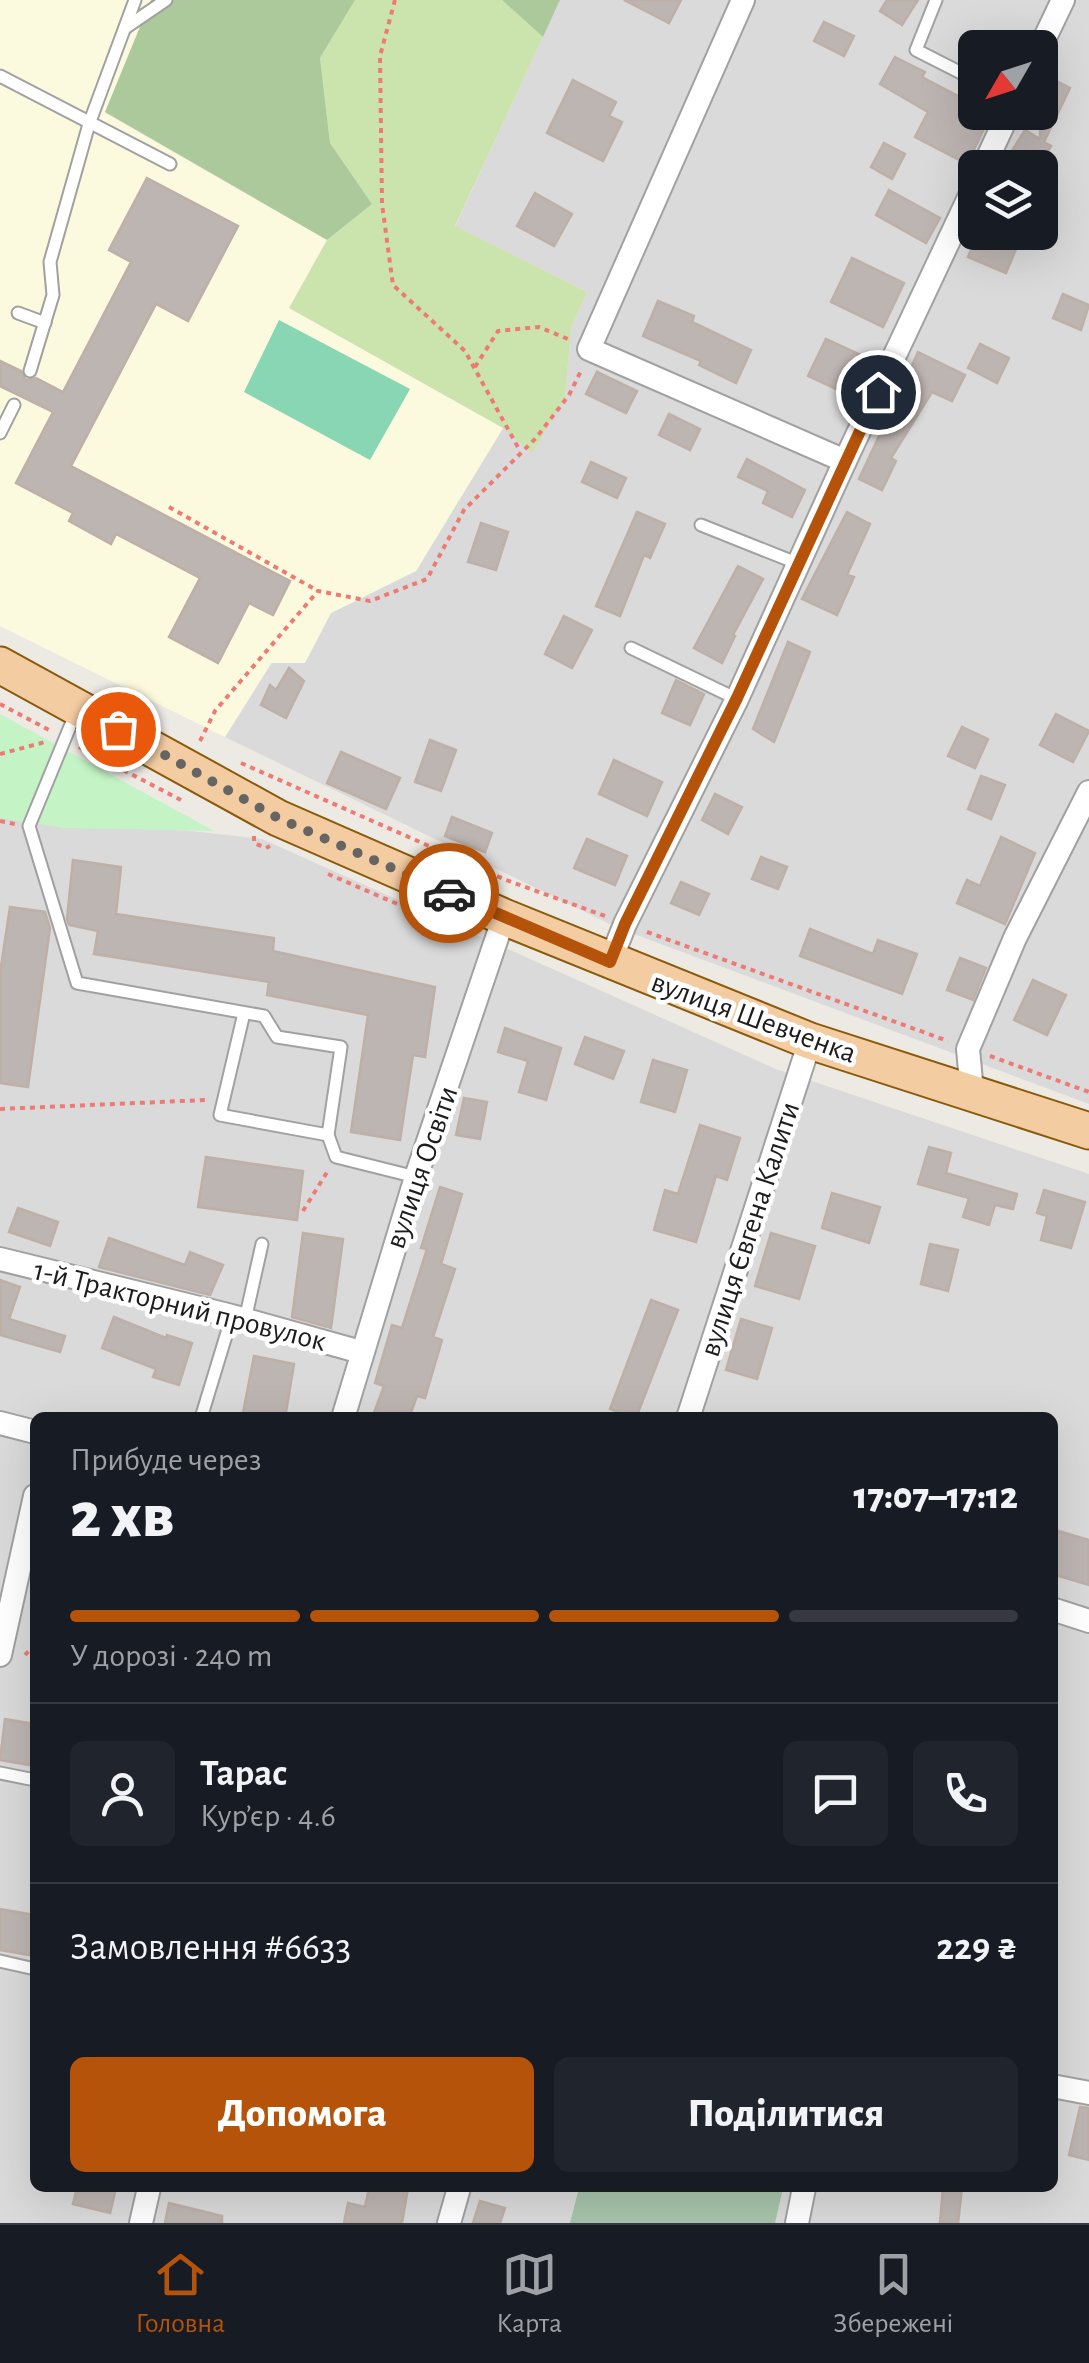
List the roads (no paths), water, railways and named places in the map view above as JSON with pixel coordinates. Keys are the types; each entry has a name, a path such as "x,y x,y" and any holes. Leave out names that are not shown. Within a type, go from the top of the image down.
{"main road":[{"name":"вулиця Шевченка","path":"0,664 71,723 504,917 810,1040 1089,1131"}],"street":[{"path":"743,0 588,348 845,461"},
{"path":"1049,30 1063,0"},
{"path":"610,962 958,221"},
{"path":"972,1092 968,1048 1015,938 1089,792"},
{"name":"вулиця Освіти","path":"345,1412 416,1177 504,917"},
{"name":"вулиця Євгена Калити","path":"690,1412 810,1040"},
{"name":"1-й Тракторний провулок","path":"0,1259 360,1352"},
{"path":"0,1423 30,1431"},
{"path":"0,1655 26,1579 30,1542"},
{"path":"1058,1611 1089,1621"},
{"path":"1058,2087 1089,2093"},
{"path":"141,2223 148,2192"},
{"path":"449,2223 459,2192"},
{"path":"796,2223 803,2192"}],"lane":[{"path":"30,371 54,295 50,262 90,124 135,0"},
{"path":"125,28 166,0"},
{"path":"936,0 916,50 958,71"},
{"path":"0,76 170,164"},
{"path":"18,312 45,323"},
{"path":"0,433 14,405"},
{"path":"701,525 799,564"},
{"path":"631,648 737,698"},
{"path":"71,723 29,826 78,982 264,1016 277,1036 341,1047 328,1135 336,1156 416,1177"},
{"path":"244,1012 220,1115 328,1135"},
{"path":"202,1412 239,1318 262,1244"},
{"path":"0,1774 30,1779"},
{"path":"0,1961 30,1968"}]}
